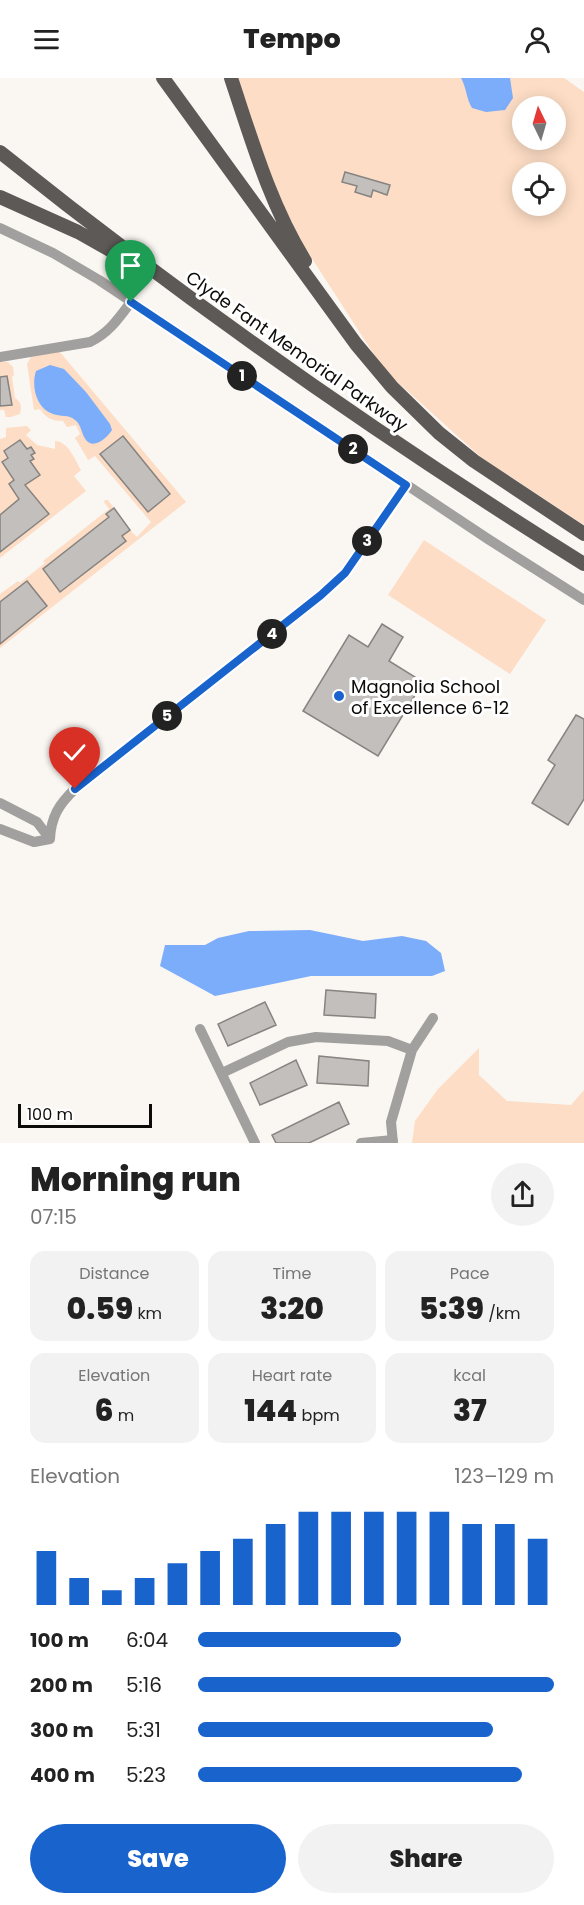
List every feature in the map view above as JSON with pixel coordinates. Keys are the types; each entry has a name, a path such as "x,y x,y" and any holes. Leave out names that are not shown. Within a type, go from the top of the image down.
{"main road":[{"name":"Clyde Fant Memorial Parkway","path":"163,78 356,344 392,387 439,433 474,461 584,534"},
{"path":"231,78 260,166 289,236 356,344"},
{"name":"Clyde Fant Memorial Parkway","path":"0,152 176,289 300,377 584,564"},
{"path":"0,197 99,243 176,289"}],"street":[{"path":"0,228 63,258 584,600"},
{"path":"0,357 90,342 102,336 112,327 131,302"},
{"path":"50,839 51,824 66,797 315,600 345,573 406,485"},
{"path":"0,803 37,822 50,839"},
{"path":"0,829 34,842 50,839"},
{"path":"361,1143 393,1141 391,1122 412,1050 433,1018"},
{"path":"200,1029 255,1143"},
{"path":"222,1073 288,1042 316,1037 388,1041 412,1050"}],"shaded area":[{"path":"237,78 564,78 584,92 584,525 482,458 384,370 302,243 269,176"},
{"path":"59,351 186,502 0,648 27,582 0,602 0,594 18,581 20,583 45,563 43,561 109,509 105,500 108,500 114,508 107,514 123,535 130,530 137,537 151,522 95,456 88,460 75,438 80,434 76,425 67,427 63,421 50,418 40,409 34,410 27,364 31,357","holes":["122,436 170,494 148,512 100,454","107,519 126,541 60,592 43,569"]},
{"path":"0,362 8,362 13,367 15,398 20,403 21,409 20,414 11,417 6,417 4,410 0,410 0,406 12,404 7,376 0,377"},
{"path":"27,426 31,430 26,435 37,445 55,449 55,441 64,444 74,456 81,470 74,476 86,491 0,558 0,439 6,437 6,428"},
{"path":"424,540 546,620 510,674 388,595"},
{"path":"479,1048 479,1075 507,1101 571,1105 584,1090 584,1143 412,1143 415,1121 438,1089"}],"water":[{"path":"461,78 510,78 512,100 505,110 486,112 472,108"},
{"path":"50,365 64,369 86,392 110,424 112,430 104,439 97,443 89,443 84,438 79,424 73,418 53,414 42,407 35,390 36,371"},
{"path":"310,930 363,941 402,936 426,941 441,953 445,971 432,976 311,976 215,996 160,966 165,945 205,945 218,938 249,931"}],"building":[{"path":"345,172 390,185 387,195 373,190 371,197 355,192 357,186 342,182"},
{"path":"7,376 12,405 0,406 0,377"},
{"path":"123,436 170,494 148,512 100,454"},
{"path":"20,440 27,449 31,447 35,453 31,455 34,459 30,461 40,475 25,485 49,514 0,552 0,515 19,499 9,484 14,480 2,462 8,458 4,451"},
{"path":"114,508 130,530 122,536 126,541 60,592 43,569 109,517 106,514"},
{"path":"27,581 47,606 0,644 0,602"},
{"path":"382,624 403,637 389,661 423,682 378,756 303,711 349,635 368,647"},
{"path":"576,715 584,719 584,799 568,825 532,803 555,765 548,760"},
{"path":"326,990 376,994 375,1018 324,1015"},
{"path":"265,1002 276,1025 228,1046 218,1024"},
{"path":"319,1056 369,1061 368,1086 317,1083"},
{"path":"296,1060 307,1085 260,1105 250,1083"},
{"path":"339,1102 349,1124 309,1143 276,1143 272,1135"}],"place":[{"name":"Magnolia School of Excellence 6-12","path":"339,696"}],"route":[{"path":"75,789 321,595 345,573 406,485 131,302"}]}
